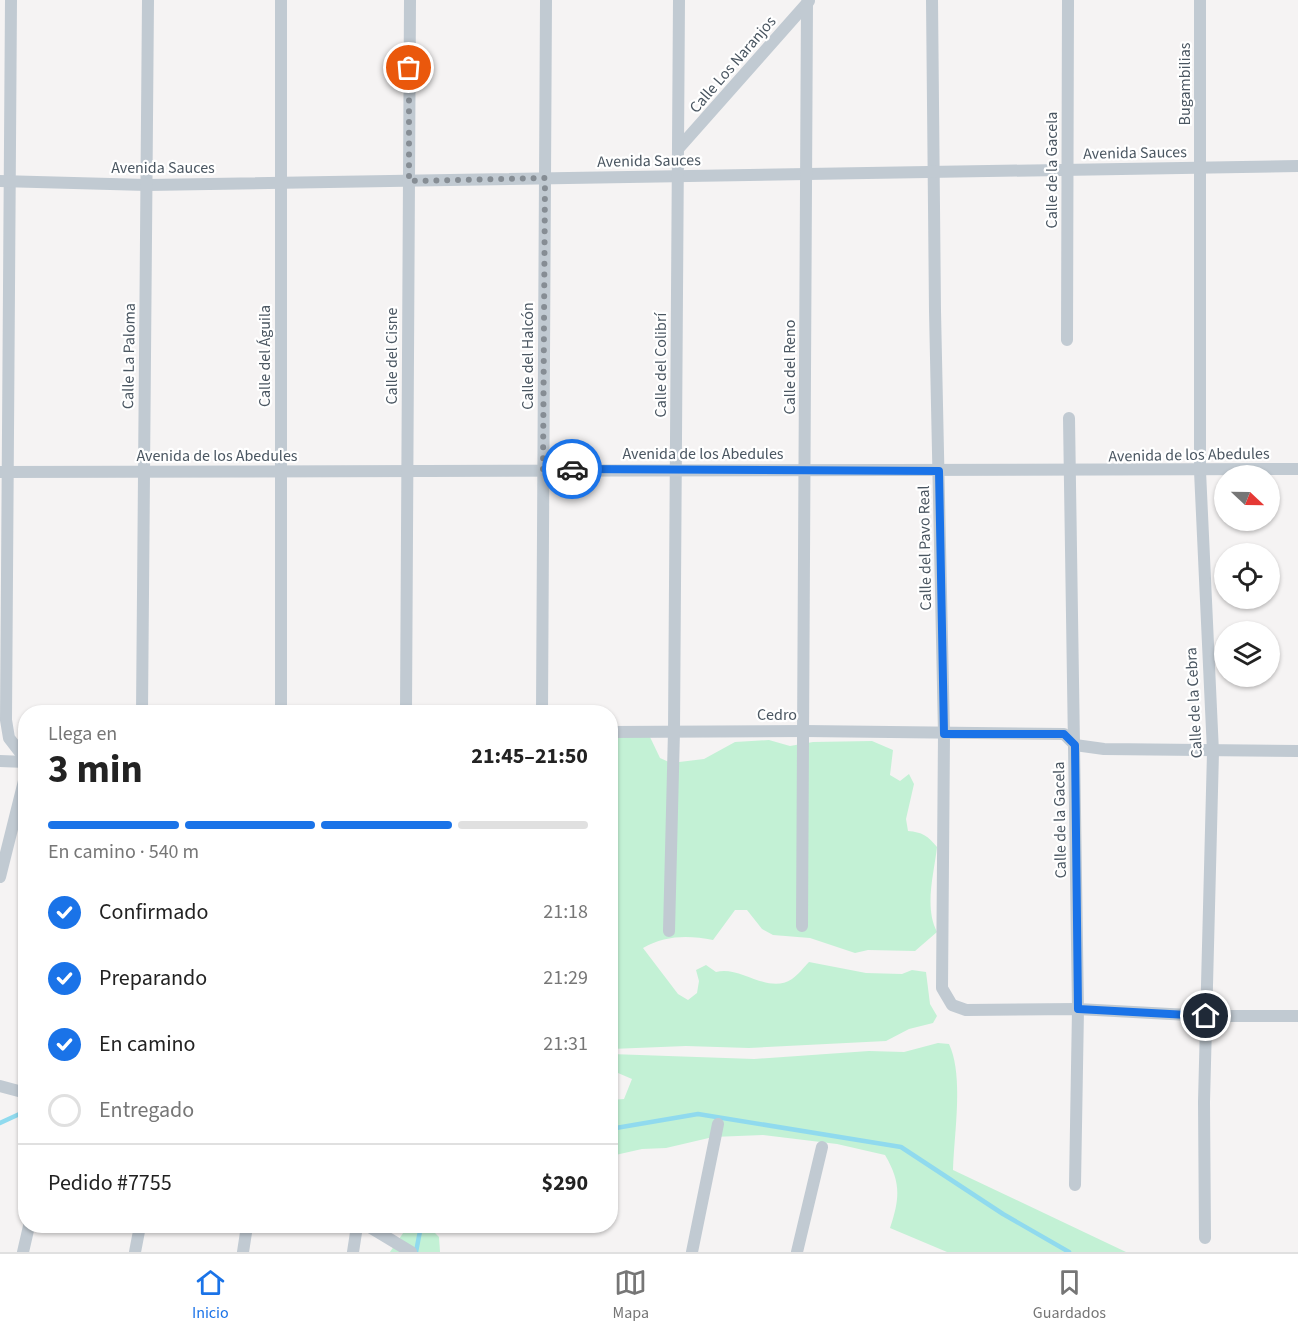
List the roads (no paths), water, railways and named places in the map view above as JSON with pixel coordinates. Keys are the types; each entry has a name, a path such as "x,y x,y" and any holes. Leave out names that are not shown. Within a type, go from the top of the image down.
{"street":[{"path":"11,0 5,181 4,561 6,720 9,738 18,750"},
{"name":"Calle La Paloma","path":"142,705 148,0"},
{"name":"Calle del Águila","path":"280,705 281,0"},
{"name":"Calle del Cisne","path":"406,705 410,0"},
{"name":"Calle del Halcón","path":"542,705 546,0"},
{"name":"Calle del Colibrí","path":"669,931 674,731 679,0"},
{"name":"Calle del Pavo Real","path":"932,0 933,172 944,734 942,988 952,1005 966,1010 1078,1009"},
{"name":"Calle de la Gacela","path":"1067,339 1068,0"},
{"name":"Bugambilias","path":"1200,0 1201,168"},
{"name":"Calle Los Naranjos","path":"678,149 809,2"},
{"name":"Calle del Reno","path":"802,926 809,2"},
{"name":"Avenida Sauces","path":"5,181 147,185 1298,166"},
{"name":"Calle de la Cebra","path":"1201,168 1200,471 1213,752 1206,1016 1205,1238"},
{"name":"Calle de la Gacela","path":"1069,418 1068,471 1075,745 1078,1009 1075,1185"},
{"name":"Avenida de los Abedules","path":"4,472 407,473 543,469 1200,471 1298,469"},
{"name":"Cedro","path":"618,732 1064,734 1075,745 1104,749 1213,752 1298,751"},
{"path":"0,761 18,761"},
{"path":"0,877 18,805"},
{"path":"1078,1009 1206,1016 1298,1016"},
{"path":"0,1086 18,1091"},
{"path":"692,1252 718,1124"},
{"path":"797,1252 822,1147"},
{"path":"23,1252 27,1233"},
{"path":"135,1252 139,1233"},
{"path":"243,1252 247,1233"},
{"path":"353,1252 356,1233"},
{"path":"380,1233 411,1252"}],"waterway":[{"path":"618,1128 698,1114 901,1147 1003,1214 1069,1252"},
{"path":"0,1123 18,1115"},
{"path":"416,1252 420,1233"}]}
